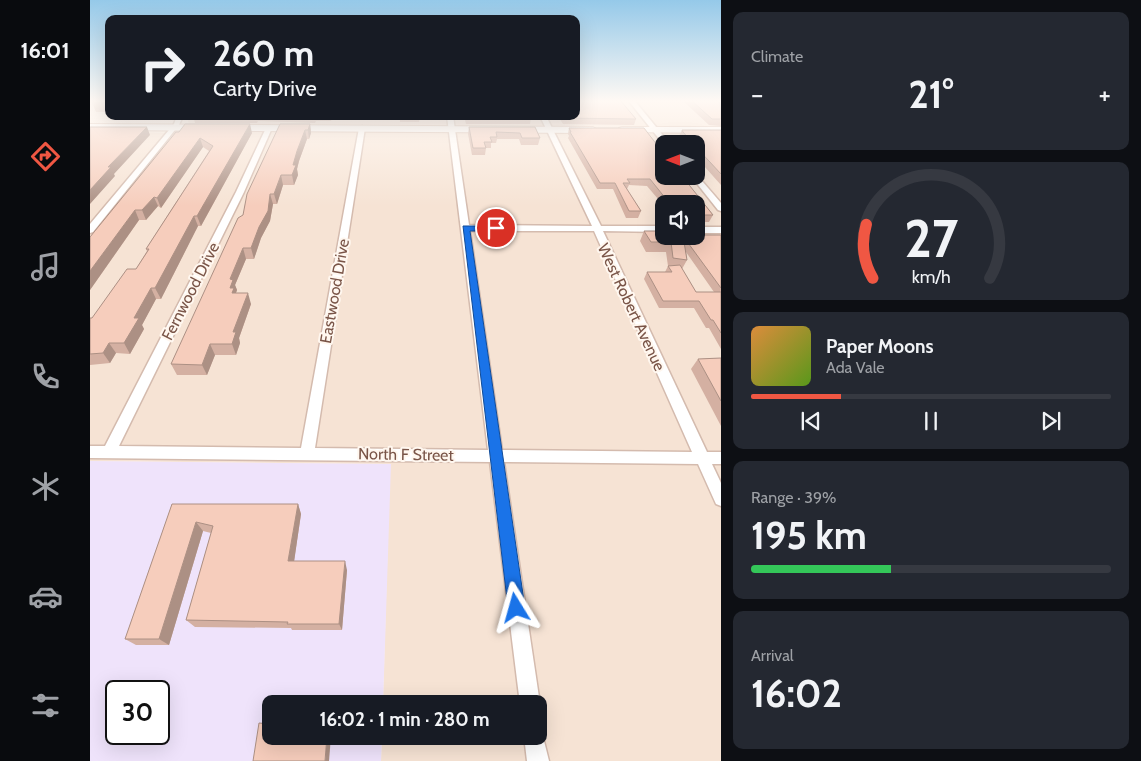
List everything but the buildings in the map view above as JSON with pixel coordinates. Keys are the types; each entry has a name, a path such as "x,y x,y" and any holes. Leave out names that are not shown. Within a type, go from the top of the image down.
{"street":[{"path":"90,230 167,136"},
{"name":"Fernwood Drive","path":"109,452 240,192 266,136"},
{"name":"Eastwood Drive","path":"307,454 361,136"},
{"path":"453,136 529,695"},
{"name":"West Robert Avenue","path":"551,136 583,197 596,230 721,499"},
{"path":"702,185 721,208"},
{"path":"466,228 655,229"},
{"path":"705,230 721,230"},
{"name":"North F Street","path":"90,452 721,458"},
{"path":"535,745 538,761"}],"shaded area":[{"path":"90,136 655,136 655,185 705,185 705,136 721,136 721,761 381,761 382,745 547,745 547,695 383,695 390,464 90,461"},
{"path":"90,461 391,464 383,695 262,695 262,745 382,745 381,761 90,761"}],"route":[{"path":"496,228 466,228 516,608"}]}
